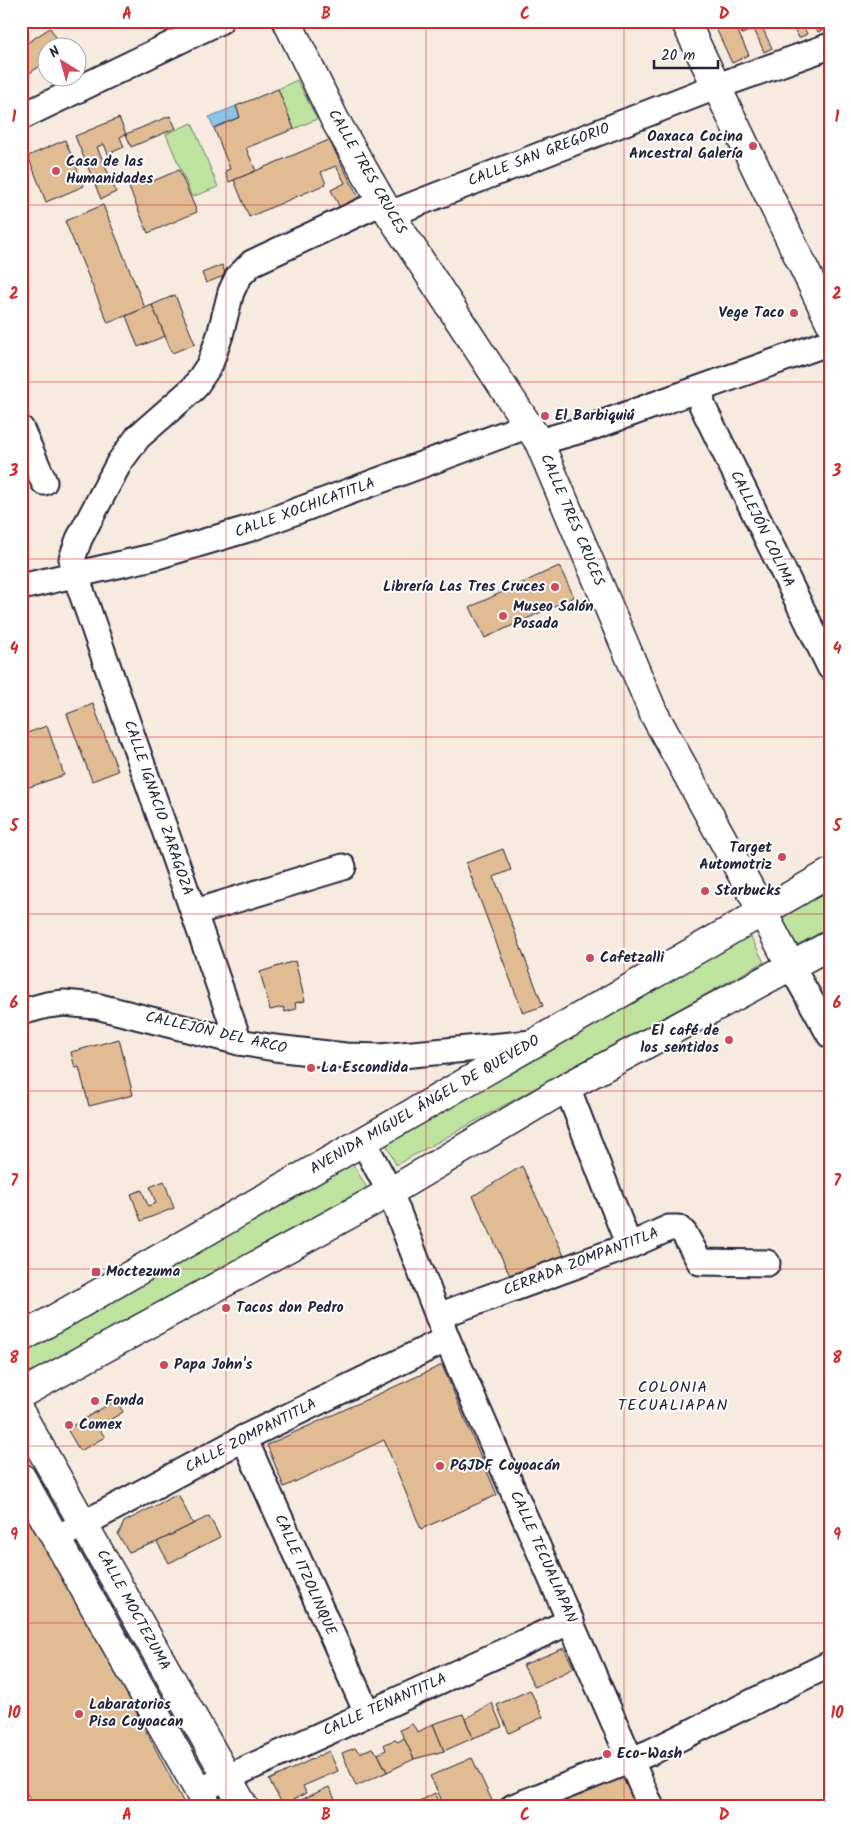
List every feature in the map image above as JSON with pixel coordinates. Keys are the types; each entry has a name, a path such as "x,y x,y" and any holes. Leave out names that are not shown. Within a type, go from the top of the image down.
{"street":[{"path":"21,117 220,21"},
{"name":"CALLE TRES CRUCES","path":"287,21 336,120 386,208 534,434 653,712 830,1035"},
{"path":"685,21 715,87 830,322"},
{"name":"CALLE SAN GREGORIO","path":"76,576 72,559 79,539 119,463 138,437 194,388 210,364 231,292 238,277 252,264 386,208 830,46"},
{"name":"CALLE XOCHICATITLA","path":"21,587 157,556 251,528 534,434 595,426 830,342"},
{"name":"CALLEJÓN COLIMA","path":"700,389 702,405 830,667"},
{"path":"21,428 44,482"},
{"name":"CALLE IGNACIO ZARAGOZA","path":"76,576 239,1042"},
{"path":"195,912 343,867"},
{"name":"AVENIDA MIGUEL ÁNGEL DE QUEVEDO","path":"21,1338 830,873"},
{"path":"21,1394 390,1192 567,1087 830,945"},
{"name":"CALLEJÓN DEL ARCO","path":"21,1012 47,1005 96,1006 239,1042 310,1053 380,1057 532,1043"},
{"path":"567,1087 629,1246"},
{"name":"CALLE TECUALIAPAN","path":"363,1141 390,1192 447,1339 651,1807"},
{"name":"CERRADA ZOMPANTITLA","path":"438,1316 629,1246 670,1228 678,1228 684,1233 700,1262 767,1263"},
{"name":"CALLE ZOMPANTITLA","path":"57,1538 244,1438 447,1339"},
{"name":"CALLE MOCTEZUMA","path":"21,1414 244,1807"},
{"name":"CALLE ITZOLINQUE","path":"244,1438 367,1713"},
{"name":"CALLE MOCTEZUMA","path":"21,1477 203,1799"},
{"name":"CALLE TENANTITLA","path":"203,1799 228,1778 571,1621"},
{"path":"513,1807 651,1752 830,1664"}],"green space":[{"path":"297,80 317,119 294,129 278,89"},
{"path":"192,123 218,187 192,197 166,134"},
{"path":"830,888 830,927 790,949 777,918"},
{"path":"749,933 764,962 396,1165 385,1142"},
{"path":"351,1161 367,1188 21,1379 21,1353"}],"water":[{"path":"236,106 240,117 214,128 209,117"}],"building":[{"path":"721,21 733,21 749,55 732,63 714,24"},
{"path":"753,21 759,21 772,48 764,52 754,29 742,34 739,28"},
{"path":"801,21 807,34 799,38 792,25"},
{"path":"813,21 830,21 830,26 818,32"},
{"path":"50,28 56,38 38,38 38,68 28,74 21,65 21,47"},
{"path":"278,89 294,129 246,148 256,171 229,182 225,171 230,169 214,128 240,117 236,106"},
{"path":"170,116 176,128 131,147 126,134"},
{"path":"119,118 126,134 120,137 124,147 108,154 104,144 97,147 116,192 101,199 75,136"},
{"name":"Casa de las Humanidades","path":"65,140 84,186 46,202 28,156"},
{"path":"329,140 360,200 341,210 331,190 345,183 336,166 321,172 326,184 249,217 234,180"},
{"path":"179,170 197,212 148,233 128,185 144,179 146,184"},
{"path":"103,205 145,308 108,323 65,221"},
{"path":"222,265 226,275 206,283 202,273"},
{"path":"175,295 195,344 172,353 152,305"},
{"path":"152,305 165,336 138,347 126,316"},
{"path":"559,566 574,597 485,638 470,607"},
{"path":"93,704 118,771 92,781 67,714"},
{"path":"47,726 64,775 21,790 21,735"},
{"path":"503,849 511,870 494,877 543,1006 523,1013 466,863"},
{"path":"295,961 305,1001 295,1003 296,1009 285,1012 283,1007 270,1010 260,972"},
{"path":"119,1039 133,1095 89,1106 79,1067 75,1068 71,1052"},
{"path":"522,1166 566,1260 512,1280 473,1196"},
{"path":"164,1181 174,1208 141,1221 131,1194 142,1190 148,1206 156,1203 150,1187"},
{"name":"PGJDF Coyoacán","path":"442,1365 497,1495 421,1529 384,1440 284,1487 267,1445"},
{"path":"116,1400 123,1412 98,1427 105,1437 80,1451 67,1429"},
{"path":"178,1494 193,1524 157,1542 129,1552 118,1535 124,1522"},
{"name":"Labaratorios Pisa Coyoacan","path":"21,1507 101,1645 186,1807 34,1807 21,1783"},
{"path":"209,1516 220,1537 169,1563 157,1542"},
{"path":"564,1648 574,1668 535,1687 523,1665"},
{"path":"530,1690 543,1717 509,1733 497,1705"},
{"path":"492,1703 502,1727 473,1738 465,1719"},
{"path":"463,1714 473,1738 444,1751 433,1724"},
{"path":"412,1724 418,1732 433,1724 444,1751 414,1759 400,1730"},
{"path":"404,1738 414,1759 387,1772 378,1754 386,1750 384,1744 395,1740 398,1742"},
{"path":"355,1748 360,1753 372,1748 378,1754 387,1772 356,1786 342,1753"},
{"path":"329,1751 338,1771 303,1786 306,1793 283,1805 269,1780"},
{"path":"472,1758 495,1807 445,1807 430,1776"},
{"path":"625,1767 641,1807 539,1807"},
{"path":"329,1787 339,1807 304,1807 301,1800"},
{"path":"435,1793 442,1807 412,1807 422,1800"}],"place":[{"name":"Oaxaca Cocina Ancestral Galería","path":"753,146"},
{"name":"Casa de las Humanidades","path":"56,171"},
{"name":"Vege Taco","path":"794,313"},
{"name":"El Barbiquiú","path":"545,416"},
{"name":"Librería Las Tres Cruces","path":"555,587"},
{"name":"Museo Salón Posada","path":"503,616"},
{"name":"Target Automotriz","path":"782,857"},
{"name":"Starbucks","path":"705,891"},
{"name":"Cafetzalli","path":"590,958"},
{"name":"El café de los sentidos","path":"729,1040"},
{"name":"La Escondida","path":"311,1068"},
{"name":"Moctezuma","path":"96,1272"},
{"name":"Tacos don Pedro","path":"226,1308"},
{"name":"Papa John's","path":"164,1365"},
{"name":"Fonda","path":"95,1401"},
{"name":"Comex","path":"69,1425"},
{"name":"PGJDF Coyoacán","path":"440,1466"},
{"name":"Labaratorios Pisa Coyoacan","path":"79,1714"},
{"name":"Eco-Wash","path":"607,1754"}],"district":[{"name":"COLONIA TECUALIAPAN","path":"673,1396"}]}
